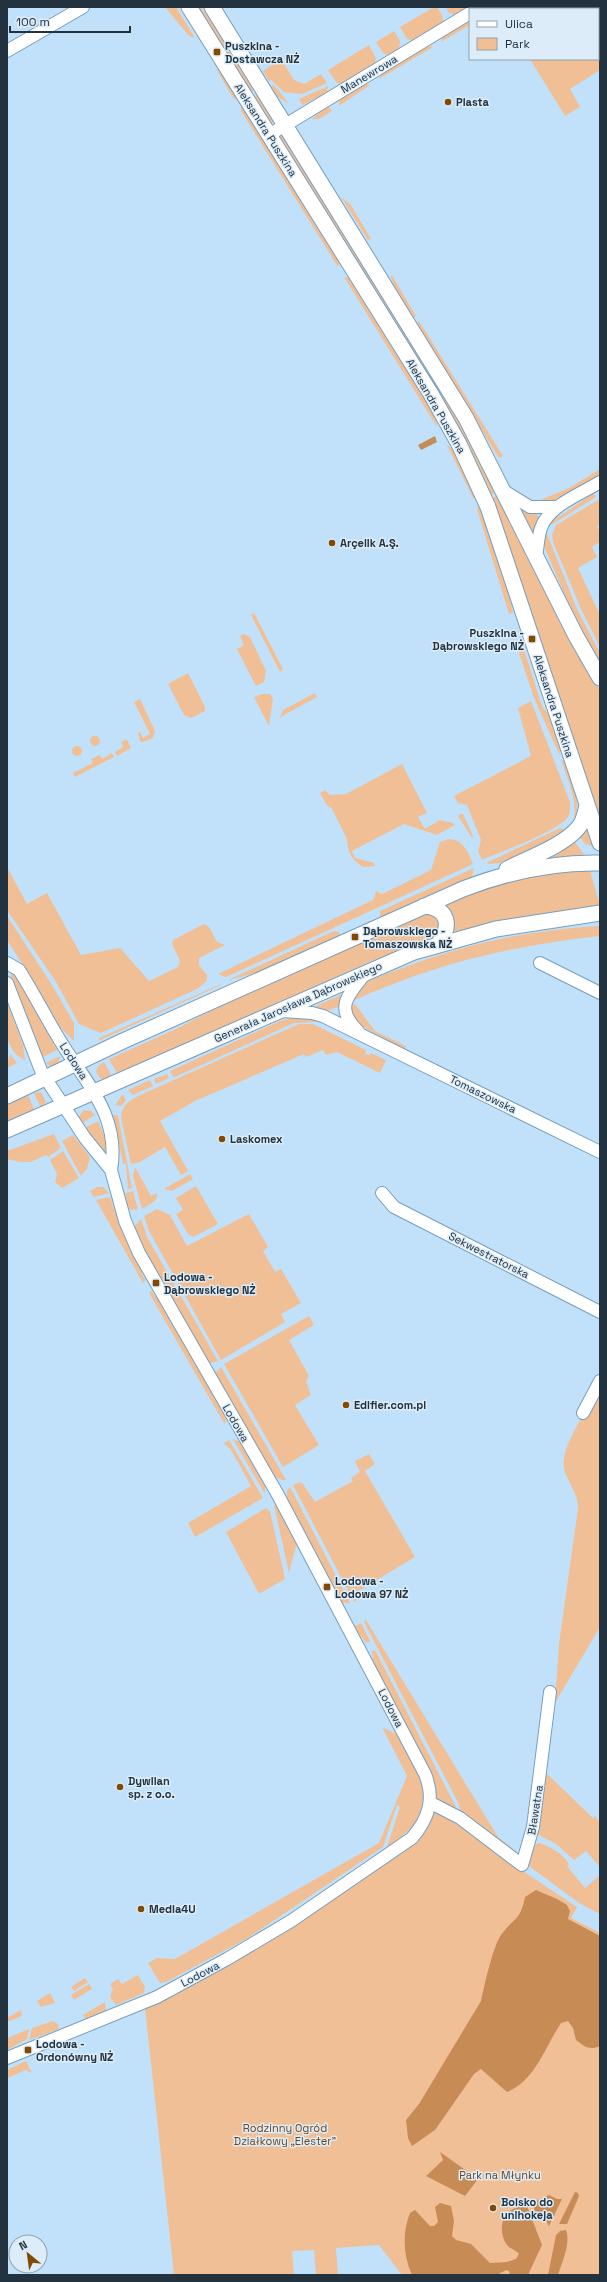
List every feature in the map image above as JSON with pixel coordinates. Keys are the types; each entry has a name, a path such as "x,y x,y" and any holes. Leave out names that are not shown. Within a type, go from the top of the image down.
{"main road":[{"name":"Aleksandra Puszkina","path":"189,7 434,400 469,464 491,515 600,843"},
{"name":"Aleksandra Puszkina","path":"212,7 284,126 466,418 600,678"},
{"path":"7,1096 424,906 484,881 558,843 573,833 583,821 587,805"},
{"path":"484,881 539,867 600,863"},
{"path":"424,906 440,910 447,920 447,930 440,943"},
{"name":"Generała Jarosława Dąbrowskiego","path":"7,1130 368,970 440,943 496,929 600,913"}],"street":[{"path":"7,51 83,7"},
{"name":"Manewrowa","path":"269,135 469,14"},
{"path":"536,556 540,529 544,522 558,507 600,482"},
{"path":"504,491 530,507 558,507"},
{"path":"540,963 600,992"},
{"name":"Lodowa","path":"7,964 19,970 103,1107 114,1146 111,1170 125,1220 139,1253 278,1495 344,1619 425,1774 429,1784 430,1802 422,1826 412,1838 259,1941 157,1997 7,2058"},
{"name":"Tomaszowska","path":"366,1036 350,1022 345,1004 350,992 368,970"},
{"name":"Lodowa","path":"7,983 45,1079 85,1138 111,1170"},
{"name":"Tomaszowska","path":"276,1011 312,1013 366,1036 600,1152"},
{"name":"Sekwestratorska","path":"382,1193 394,1207 600,1312"},
{"path":"583,1413 600,1381"},
{"name":"Bławatna","path":"430,1802 460,1818 522,1865 533,1827 550,1692"}],"green space":[{"path":"165,7 176,7 195,38 189,36"},
{"path":"196,7 201,7 218,30 254,90 250,92"},
{"path":"434,7 437,7 443,17 442,23 414,41 407,39 400,27"},
{"path":"446,7 468,7 455,15 449,13"},
{"path":"600,7 600,70 570,89 580,107 565,116 531,60 599,60 599,8 592,8"},
{"path":"469,20 469,26 441,42 442,37"},
{"path":"394,31 400,41 399,49 389,55 384,54 376,42"},
{"path":"369,45 376,58 375,63 342,84 337,83 328,70"},
{"path":"428,46 433,47 379,79 382,73"},
{"path":"281,59 294,80 304,84 321,74 327,83 302,94 284,92 271,80 269,81 263,71"},
{"path":"215,67 224,77 238,100 233,98"},
{"path":"365,84 370,85 339,106 339,100"},
{"path":"273,85 289,104 278,97 271,87"},
{"path":"328,86 327,93 302,105 299,99"},
{"path":"258,95 274,122 270,124 253,97"},
{"path":"241,104 340,262 338,267 241,111"},
{"path":"328,106 332,111 319,119 312,119"},
{"path":"282,135 460,421 497,492 490,495 459,430 278,138"},
{"path":"341,197 351,205 371,239 368,240"},
{"path":"390,275 393,277 416,316 414,318 397,293"},
{"path":"344,277 350,278 436,417 437,427"},
{"path":"419,321 503,456 499,458 416,324"},
{"path":"447,445 454,450 478,500 473,498"},
{"path":"600,469 600,475 554,501 547,504 538,501 569,488"},
{"path":"594,493 596,497 553,524 548,524"},
{"path":"499,495 600,691 600,824 492,498"},
{"path":"600,499 600,524 597,526 600,532 600,542 592,547 597,557 578,568 600,615 600,647 582,611 553,542 552,535 556,525"},
{"path":"479,503 508,587 513,613 509,614 477,509"},
{"path":"518,506 536,512 540,521 535,539"},
{"path":"545,529 577,609 600,653 600,665 572,612 546,551 544,544"},
{"path":"254,613 283,669 280,672 251,615"},
{"path":"244,634 250,637 266,671 264,682 256,686 237,649 244,645 240,636"},
{"path":"523,646 542,706 549,715 561,751 559,754 534,698 519,653"},
{"path":"188,673 205,707 205,711 191,718 184,715 168,684"},
{"path":"315,693 317,697 282,716 279,720 283,710"},
{"path":"263,694 270,694 273,699 269,726 254,697"},
{"path":"140,699 155,731 153,738 143,742 140,741 138,733 140,732 143,738 150,734 134,702"},
{"path":"531,701 570,802 570,813 562,823 553,829 482,860 478,851 481,840 467,805 458,803 454,796 531,756 518,708"},
{"path":"93,736 97,736 99,737 99,745 93,746 90,743 90,739"},
{"path":"127,740 131,748 117,756 115,752 123,747 121,742"},
{"path":"75,746 79,746 81,747 81,755 75,756 72,753 72,749"},
{"path":"112,753 114,757 75,777 73,773 93,763 91,759 100,755 102,759"},
{"path":"561,760 565,761 576,794 577,810 572,826 575,809 574,801 570,784"},
{"path":"402,764 427,813 418,817 425,829 440,820 453,823 455,825 437,835 404,824 352,851 355,858 374,863 375,866 363,867 354,860 349,852 346,837 332,809 326,804 320,793 325,790 330,795 346,794"},
{"path":"463,814 473,836 472,838 458,816"},
{"path":"586,825 593,846 585,844 578,835"},
{"path":"560,828 566,830 550,841 527,853 504,862 494,864 486,863"},
{"path":"449,839 462,844 465,847 473,864 226,977 218,974 373,900 376,891 382,894 431,870 440,842"},
{"path":"573,839 585,856 537,858"},
{"path":"7,867 27,904 47,893 81,955 120,948 149,981 178,967 180,961 172,944 173,940 204,924 209,927 217,942 225,945 199,958 199,965 207,975 207,981 197,989 101,1033 79,1024 56,982 7,910"},
{"path":"474,868 472,877 380,918 380,911"},
{"path":"590,870 600,906 527,916 452,932 453,921 442,905 497,885 551,874"},
{"path":"427,912 431,912 441,922 437,937 369,962 118,1075 109,1059 176,1029 235,998"},
{"path":"7,916 52,985 74,1023 74,1041 59,1026 37,987 7,940"},
{"path":"600,926 600,936 534,945 472,958 412,977 350,1002 358,989 363,985 374,979 429,958 477,944 526,934 551,930"},
{"path":"334,931 339,932 340,936 257,973 228,980"},
{"path":"12,972 14,973 57,1050 43,1057 11,975"},
{"path":"221,985 98,1041 99,1038"},
{"path":"345,993 341,1006 324,1012 310,1009"},
{"path":"7,1003 23,1045 25,1060 12,1050 9,1043 7,1036"},
{"path":"355,1004 375,1031 406,1046 404,1050 362,1026 355,1020 349,1006"},
{"path":"295,1017 318,1019 315,1022 294,1023 175,1077 173,1077 170,1071 280,1021"},
{"path":"299,1024 313,1024 366,1050 365,1054 369,1055 371,1053 386,1060 380,1073 337,1052 326,1055 323,1050 306,1057 304,1054 195,1101 160,1121 188,1171 181,1175 165,1147 140,1162 131,1164 121,1118 122,1110 129,1102 138,1096"},
{"path":"10,1054 17,1063 7,1068"},
{"path":"60,1056 58,1064 52,1067 46,1063"},
{"path":"104,1062 112,1077 106,1080 100,1078 96,1072 98,1066"},
{"path":"167,1074 169,1078 156,1084 154,1079"},
{"path":"150,1080 153,1086 133,1095 128,1090"},
{"path":"41,1092 46,1102 41,1108 34,1093"},
{"path":"123,1094 126,1100 121,1106 115,1105"},
{"path":"28,1095 35,1111 7,1123 7,1103"},
{"path":"84,1110 91,1111 95,1115 81,1124 79,1116"},
{"path":"113,1114 118,1116 132,1188 128,1189 126,1164 123,1164"},
{"path":"98,1121 108,1145 107,1156 85,1128"},
{"path":"54,1134 61,1148 48,1157 46,1155 31,1162 20,1162 7,1159 7,1151"},
{"path":"73,1135 90,1157 87,1169 81,1176 62,1141"},
{"path":"63,1151 79,1178 62,1188 55,1182 57,1174 50,1160"},
{"path":"135,1167 151,1196 157,1193 156,1199 150,1205 142,1209 133,1176"},
{"path":"190,1174 193,1179 172,1191 164,1189"},
{"path":"196,1186 218,1224 193,1237 188,1234 176,1214 183,1210 176,1198"},
{"path":"97,1187 103,1187 109,1193 94,1197 90,1191"},
{"path":"133,1191 138,1210 128,1209 125,1193"},
{"path":"110,1197 121,1229 142,1272 141,1274 146,1280 143,1283 96,1200"},
{"path":"157,1209 170,1215 187,1246 249,1214 268,1247 263,1251 275,1272 281,1269 301,1303 281,1314 285,1322 221,1360 149,1231 144,1216"},
{"path":"141,1219 147,1237 218,1361 211,1363 208,1361 139,1242 133,1228"},
{"path":"151,1291 156,1297 158,1296 226,1417 225,1425 149,1293"},
{"path":"309,1316 314,1325 289,1340 309,1376 306,1381 311,1395 295,1405 319,1445 283,1467 224,1364"},
{"path":"221,1367 286,1480 275,1477 215,1374"},
{"path":"600,1388 600,1627 555,1703 559,1644 578,1508 578,1502 564,1468 564,1459 566,1449 576,1427"},
{"path":"233,1439 241,1442 265,1484 265,1494"},
{"path":"229,1440 263,1498 195,1537 188,1523 251,1486 231,1450 224,1443"},
{"path":"369,1454 375,1464 365,1471 415,1557 355,1593 358,1599 354,1602 293,1485 300,1482 303,1484 315,1502 353,1481 351,1478 360,1472 355,1461"},
{"path":"290,1487 350,1603 341,1603 287,1501 287,1491"},
{"path":"274,1505 278,1506 297,1542 289,1573"},
{"path":"266,1508 270,1511 285,1579 259,1594 226,1532"},
{"path":"366,1620 498,1837 517,1852 511,1853 461,1816 459,1804 364,1622"},
{"path":"361,1623 370,1641 366,1643 354,1627"},
{"path":"375,1650 456,1807 457,1814 438,1802 429,1769 371,1658 374,1657 371,1652"},
{"path":"382,1727 400,1736 420,1775 425,1792 418,1822 386,1850 400,1807 397,1805 383,1847 248,1938 166,1982 160,1983 148,1963 157,1958 175,1959 379,1843 407,1776"},
{"path":"544,1771 593,1818 595,1816 600,1823 600,1867 586,1851 574,1860 556,1844 535,1833"},
{"path":"434,1808 459,1820 457,1824 506,1860 577,1907 571,1918 600,1933 600,2275 402,2275 379,2245 336,2248 338,2275 316,2275 314,2250 292,2251 294,2275 174,2275 145,2008 413,1844 427,1830"},
{"path":"539,1843 548,1846 560,1854 569,1864 567,1866 585,1888 600,1875 600,1914 579,1903 529,1866 532,1846"},
{"path":"138,1975 145,1987 144,1993 116,2005 110,1997 113,1989 110,1984 118,1979 122,1984"},
{"path":"85,1978 88,1982 74,1991 71,1987"},
{"path":"89,1984 92,1989 74,2000 71,1995"},
{"path":"50,1993 55,2003 41,2007 37,2001"},
{"path":"105,2002 106,2010 85,2019 83,2015"},
{"path":"21,2010 22,2016 7,2022 7,2018"},
{"path":"53,2021 58,2024 59,2029 29,2040 32,2028"},
{"path":"29,2029 27,2039 7,2050 7,2038"},
{"path":"26,2061 32,2073 26,2070 7,2078 7,2070"}],"shaded area":[{"path":"435,436 437,442 421,450 418,445"},
{"path":"536,1890 567,1905 570,1911 568,1919 600,1936 600,2046 590,2048 584,2046 576,2040 573,2028 568,2021 561,2023 532,2072 517,2087 507,2092 481,2069 474,2074 435,2130 412,2146 408,2138 406,2120 419,2104 481,2001 492,1957 498,1940 519,1915 525,1897"},
{"path":"440,2152 478,2179 465,2196 426,2176 443,2160"},
{"path":"575,2192 578,2193 579,2196 567,2224 559,2224"},
{"path":"549,2195 557,2199 562,2199 549,2226 546,2221 537,2219 533,2205 536,2201"},
{"path":"440,2203 451,2206 454,2221 452,2236 456,2240 471,2244 490,2263 507,2262 516,2259 519,2254 508,2246 503,2237 503,2219 508,2212 513,2209 522,2205 527,2206 542,2245 528,2275 510,2275 509,2271 506,2270 497,2275 412,2275 405,2252 406,2228 410,2213 415,2210 430,2226 434,2226 438,2222 435,2207"},
{"path":"566,2230 567,2247 558,2275 548,2275 556,2235 560,2231"}],"place":[{"name":"Puszkina - Dostawcza NŻ","path":"217,52"},
{"name":"Piasta","path":"448,102"},
{"name":"Arçelik A.Ş.","path":"332,543"},
{"name":"Puszkina - Dąbrowskiego NŻ","path":"532,639"},
{"name":"Dąbrowskiego - Tomaszowska NŻ","path":"355,937"},
{"name":"Laskomex","path":"222,1139"},
{"name":"Lodowa - Dąbrowskiego NŻ","path":"156,1283"},
{"name":"Edifier.com.pl","path":"346,1405"},
{"name":"Lodowa - Lodowa 97 NŻ","path":"327,1587"},
{"name":"Dywilan sp. z o.o.","path":"120,1787"},
{"name":"Media4U","path":"141,1909"},
{"name":"Lodowa - Ordonówny NŻ","path":"28,2050"},
{"name":"Boisko do unihokeja","path":"493,2208"}],"park label":[{"name":"Rodzinny Ogród Działkowy „Elester”","path":"285,2134"},
{"name":"Park na Młynku","path":"500,2175"}]}
